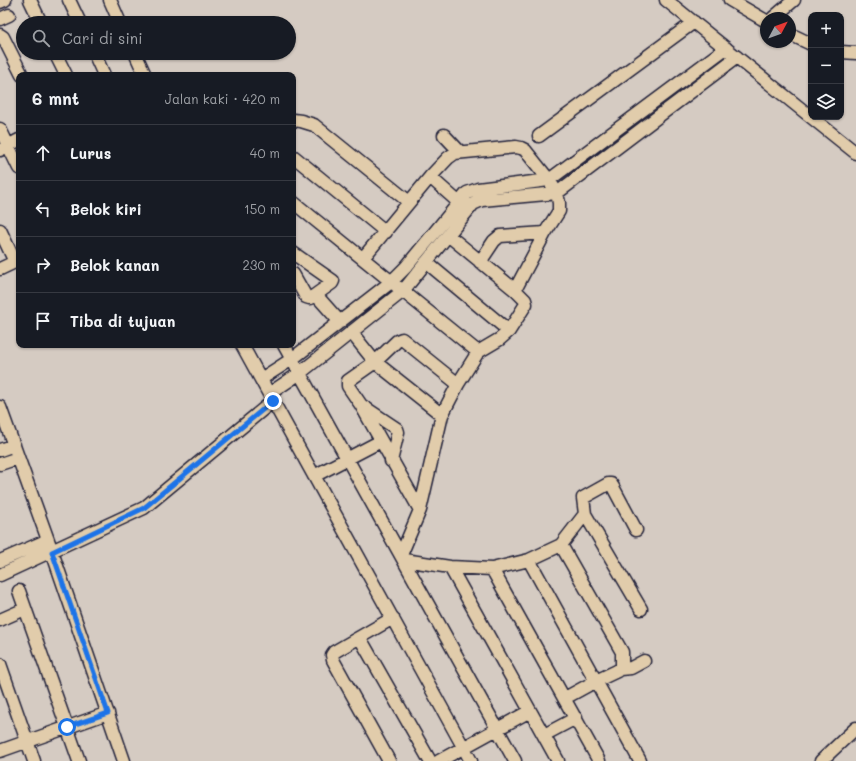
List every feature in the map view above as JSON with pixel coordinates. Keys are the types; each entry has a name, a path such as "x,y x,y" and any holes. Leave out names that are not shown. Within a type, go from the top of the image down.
{"street":[{"path":"0,2 5,0"},
{"path":"30,0 38,16"},
{"path":"69,0 77,16"},
{"path":"110,0 117,16"},
{"path":"666,0 808,115"},
{"path":"730,0 760,18"},
{"path":"781,12 794,0"},
{"path":"539,136 694,22"},
{"path":"0,35 3,37 20,72"},
{"path":"796,37 808,43"},
{"path":"0,575 144,508 300,373 403,291 448,235 463,207 467,193 555,176 726,48"},
{"path":"844,52 856,53"},
{"path":"261,380 292,359 391,282 463,207 482,200 563,188 737,57"},
{"path":"58,60 64,72"},
{"path":"97,60 103,72"},
{"path":"138,60 144,72"},
{"path":"685,79 694,90"},
{"path":"296,120 314,125 409,202"},
{"path":"815,120 856,153"},
{"path":"0,129 16,161"},
{"path":"444,135 460,152"},
{"path":"363,258 430,177 448,158 455,153 516,147 521,148 555,176 563,188 559,203 559,211 545,233 515,290"},
{"path":"296,158 386,232"},
{"path":"430,177 463,207"},
{"path":"296,204 478,352"},
{"path":"0,230 16,259"},
{"path":"480,262 494,241 500,236 545,233"},
{"path":"402,558 420,510 442,415 458,384 478,352 500,339 509,331 526,304 525,300 515,290 448,235"},
{"path":"296,255 333,281 311,298 306,297 296,279"},
{"path":"1,270 16,262"},
{"path":"426,262 509,331"},
{"path":"316,295 340,322"},
{"path":"351,332 375,362 442,415"},
{"path":"420,510 361,404 347,383 375,362 397,341 402,339 458,384"},
{"path":"244,348 471,761"},
{"path":"286,348 515,761"},
{"path":"361,404 397,429 398,432 392,461"},
{"path":"0,407 48,540 124,761"},
{"path":"314,476 381,441"},
{"path":"0,450 14,445"},
{"path":"0,464 18,458"},
{"path":"636,530 611,484 608,484 583,498 585,514 641,609"},
{"path":"402,558 450,567 492,570 529,560 561,545 585,514"},
{"path":"0,561 48,540"},
{"path":"561,545 622,652 622,665 620,669"},
{"path":"529,560 640,761"},
{"path":"450,567 558,761"},
{"path":"492,570 599,761"},
{"path":"19,591 79,761"},
{"path":"0,620 25,609"},
{"path":"389,761 333,660 332,655 334,652 393,618"},
{"path":"360,638 430,761"},
{"path":"565,698 620,669 631,668 644,661"},
{"path":"0,664 34,761"},
{"path":"439,761 530,711"},
{"path":"0,751 108,713"},
{"path":"544,735 576,718"},
{"path":"821,761 856,728"}],"route":[{"path":"67,727 108,713 52,552 144,508 273,401"}]}
